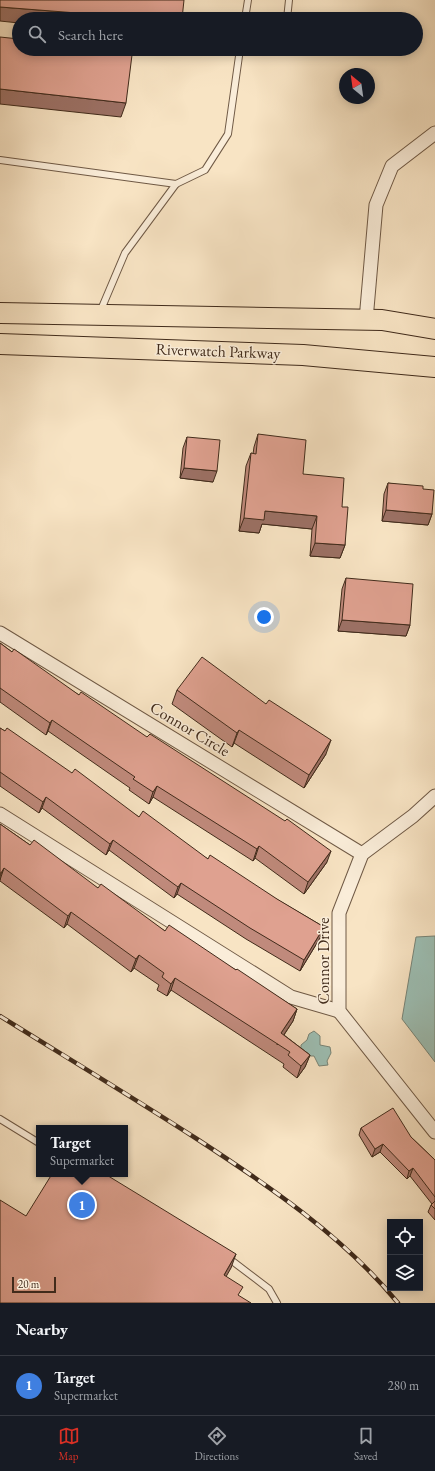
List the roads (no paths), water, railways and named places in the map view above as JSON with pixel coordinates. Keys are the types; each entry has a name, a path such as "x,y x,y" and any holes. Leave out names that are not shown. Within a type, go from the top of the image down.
{"main road":[{"name":"Riverwatch Parkway","path":"0,313 382,320 435,329"},
{"name":"Riverwatch Parkway","path":"0,344 302,355 435,367"}],"street":[{"path":"366,320 376,205 392,166 435,133"},
{"name":"Connor Circle","path":"0,633 362,854"},
{"path":"362,854 413,816 435,796"},
{"path":"0,814 291,997 339,1011"},
{"name":"Connor Drive","path":"362,854 339,914 339,1011 435,1132"}],"lane":[{"path":"246,12 248,0"},
{"path":"288,12 289,0"},
{"path":"98,315 124,253 176,184 205,170 228,134 239,56"},
{"path":"0,160 176,184"},
{"path":"0,1119 36,1140"},
{"path":"219,1252 232,1260 268,1289 277,1303"}],"water":[{"path":"435,936 435,1062 402,1019 416,937"},
{"path":"314,1031 320,1036 320,1045 330,1047 331,1053 327,1061 328,1065 319,1066 314,1056 307,1056 301,1049 301,1045 307,1040 309,1034"}],"railway":[{"path":"0,1016 173,1123 278,1194 329,1234 354,1256 398,1303"}],"place":[{"name":"Target","path":"82,1205"}]}
